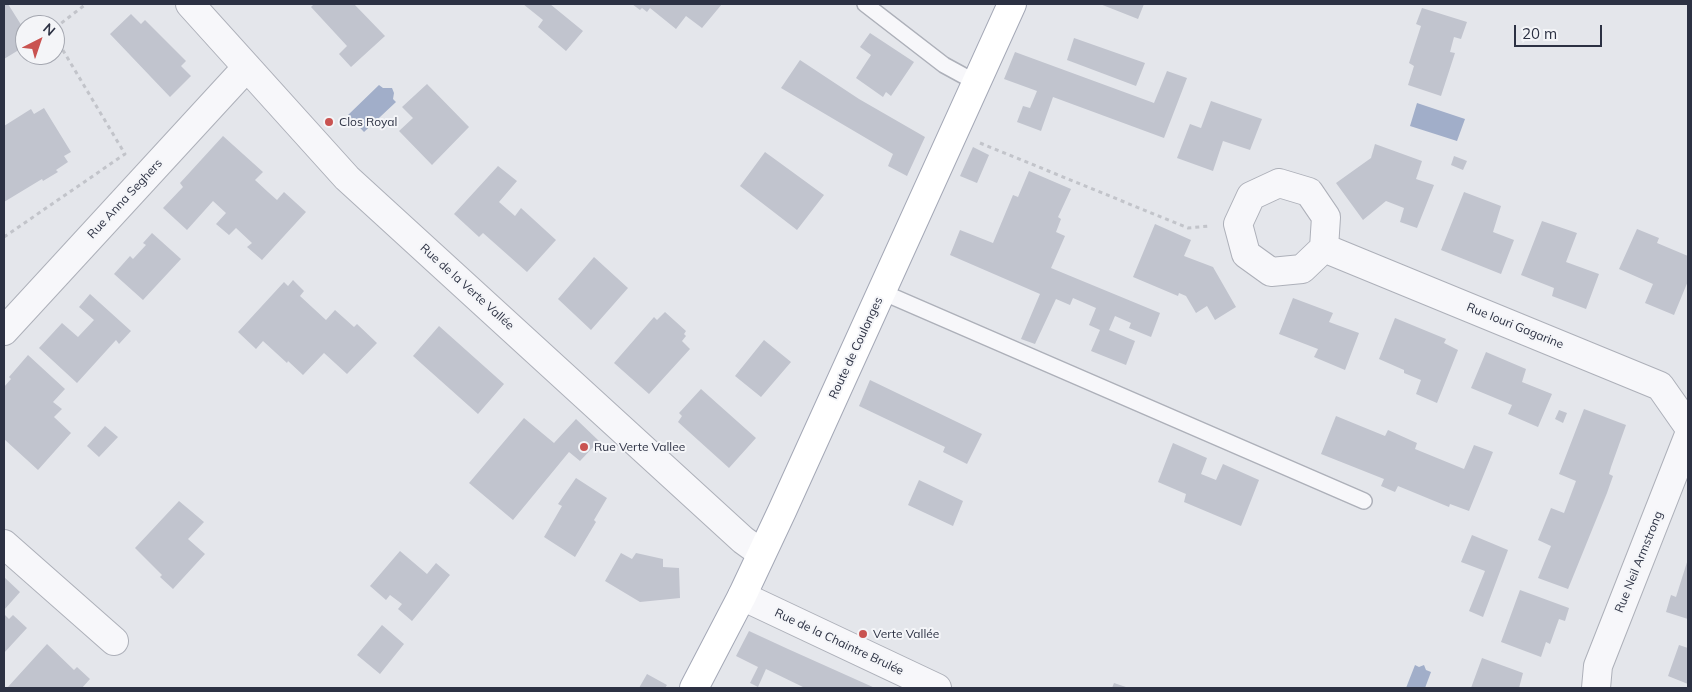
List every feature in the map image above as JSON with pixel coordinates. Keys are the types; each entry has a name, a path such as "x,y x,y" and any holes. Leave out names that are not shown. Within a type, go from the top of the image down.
{"main road":[{"name":"Route de Coulonges","path":"694,688 742,596 1012,4"}],"street":[{"name":"Rue de la Verte Vallée","path":"190,4 347,178 743,540 761,553"},
{"name":"Rue Anna Seghers","path":"4,331 247,67"},
{"path":"1279,183 1309,192 1326,217 1324,248 1302,269 1271,272 1246,254 1238,224 1251,196 1279,183"},
{"name":"Rue Iouri Gagarine","path":"1324,248 1660,386 1688,426"},
{"name":"Rue Neil Armstrong","path":"1596,688 1598,666 1688,437"},
{"path":"4,544 114,641"},
{"name":"Rue de la Chaintre Brulée","path":"742,596 937,688"}],"lane":[{"path":"865,4 944,66 977,83"},
{"path":"882,292 1364,501"}],"path":[{"path":"65,20 86,4"},
{"path":"4,237 125,154 65,54"},
{"path":"954,132 1188,228 1238,224"}],"water":[{"path":"379,85 383,88 392,88 394,93 393,99 396,102 364,132 348,115"},
{"path":"1417,103 1465,119 1457,141 1410,126"},
{"path":"1415,665 1419,667 1424,665 1426,670 1431,672 1425,688 1406,688"}],"building":[{"path":"4,4 8,4 15,15 15,52 4,59"},
{"path":"314,4 354,4 385,36 351,67 339,54 347,46 311,7"},
{"path":"523,4 550,4 583,31 566,51 538,27 543,20"},
{"path":"632,4 722,4 702,28 686,16 676,29 650,8 647,12 642,8 640,10"},
{"path":"1100,4 1144,4 1138,19"},
{"path":"1422,8 1467,22 1461,39 1454,37 1450,52 1455,53 1441,96 1408,85 1414,66 1409,63 1421,26 1416,24"},
{"path":"131,14 141,24 145,20 186,61 181,66 191,76 170,97 110,34"},
{"path":"870,33 914,62 891,96 886,92 883,97 856,78 871,55 860,47"},
{"path":"1074,38 1145,63 1136,86 1067,60"},
{"path":"1015,52 1154,103 1167,71 1187,78 1164,138 1053,97 1041,131 1017,122 1023,106 1030,108 1037,91 1004,79"},
{"path":"800,60 859,99 925,137 907,176 888,166 893,154 781,88"},
{"path":"427,84 469,127 432,165 399,131 413,118 402,107"},
{"path":"1211,101 1262,119 1250,150 1223,141 1213,171 1177,158 1190,124 1201,128"},
{"path":"44,108 71,152 64,156 68,162 56,170 58,172 43,181 42,179 4,202 4,126 31,109 34,114"},
{"path":"223,136 263,172 255,180 268,192 277,200 284,192 306,212 262,260 247,247 252,243 236,228 229,235 216,224 226,213 213,201 187,230 163,208 183,187 180,183"},
{"path":"1375,144 1422,161 1416,179 1434,185 1417,228 1400,222 1404,208 1386,201 1363,220 1336,183 1371,158"},
{"path":"973,147 989,155 977,183 960,176"},
{"path":"765,152 824,195 797,230 740,186"},
{"path":"1454,156 1467,161 1463,170 1451,165"},
{"path":"498,166 517,181 499,202 515,216 521,208 556,240 527,272 483,233 479,237 454,214"},
{"path":"1029,171 1071,189 1058,217 1061,219 1056,232 1065,236 1051,268 1160,313 1151,337 1129,328 1131,323 1115,316 1109,330 1135,341 1126,365 1091,351 1100,330 1089,325 1096,308 1073,298 1070,305 1056,299 1035,344 1021,339 1040,294 950,255 960,230 993,243 1013,195 1018,197"},
{"path":"1464,192 1501,206 1493,232 1514,240 1501,274 1441,250"},
{"path":"1542,221 1577,233 1566,262 1599,274 1586,309 1552,296 1554,288 1521,275"},
{"path":"1155,224 1191,240 1184,256 1213,267 1236,307 1215,320 1207,306 1196,313 1186,296 1179,293 1178,296 1133,277"},
{"path":"1637,229 1659,238 1657,243 1688,256 1688,281 1674,315 1645,303 1653,284 1619,269"},
{"path":"152,233 181,259 143,300 114,274 130,256 133,259 146,245 143,243"},
{"path":"594,257 628,288 591,330 558,299"},
{"path":"293,280 304,291 300,296 326,320 335,310 354,327 357,324 377,343 347,374 324,353 303,375 263,341 256,349 238,332 284,282 288,286"},
{"path":"90,294 131,331 119,344 116,340 77,383 39,348 62,323 78,337 94,320 79,307"},
{"path":"1293,298 1333,313 1329,322 1359,333 1345,370 1314,357 1318,349 1279,334"},
{"path":"665,312 686,331 684,334 686,336 682,341 690,349 649,394 614,363 654,317 657,320"},
{"path":"1395,318 1446,339 1444,343 1458,350 1437,403 1416,394 1421,380 1379,359"},
{"path":"439,326 504,384 478,414 413,356"},
{"path":"764,340 791,362 761,397 735,376"},
{"path":"1486,352 1526,369 1522,382 1552,394 1538,427 1508,414 1512,405 1471,388"},
{"path":"28,355 65,389 53,402 62,409 54,417 71,433 38,470 4,439 4,387 11,379 9,377"},
{"path":"870,380 982,434 967,464 943,452 945,447 859,406"},
{"path":"701,389 756,438 729,468 678,422 682,416 679,413"},
{"path":"1584,409 1626,425 1609,474 1613,476 1607,493 1568,589 1538,578 1551,546 1538,540 1551,508 1564,513 1576,481 1559,474"},
{"path":"1559,410 1567,413 1563,423 1555,419"},
{"path":"1336,416 1385,436 1388,430 1417,443 1415,449 1464,469 1474,445 1493,452 1469,511 1450,504 1449,507 1398,486 1395,492 1381,486 1384,479 1321,454"},
{"path":"524,418 554,443 576,419 599,441 580,461 569,452 513,520 469,483"},
{"path":"105,426 118,437 99,457 87,446"},
{"path":"1173,443 1207,458 1201,474 1216,480 1223,464 1259,480 1241,526 1184,502 1186,494 1158,482"},
{"path":"576,478 607,498 594,520 596,522 575,557 544,537 562,506 558,504"},
{"path":"919,480 963,501 953,526 908,505"},
{"path":"179,501 204,522 188,539 205,554 173,589 135,548"},
{"path":"1472,535 1508,550 1483,617 1469,611 1485,571 1461,562"},
{"path":"400,551 427,574 436,563 450,575 412,621 398,609 402,604 390,595 386,600 370,586"},
{"path":"621,553 632,559 636,553 663,559 663,567 679,568 680,598 640,602 605,581"},
{"path":"1688,559 1688,619 1666,612 1671,595 1676,597"},
{"path":"4,577 20,592 4,610"},
{"path":"1520,590 1569,608 1565,621 1559,619 1550,644 1546,642 1541,657 1501,642"},
{"path":"4,614 9,619 13,615 27,628 4,653"},
{"path":"382,625 404,644 380,674 357,655"},
{"path":"749,631 875,688 805,688 766,669 758,687 750,683 758,667 736,656"},
{"path":"47,644 74,670 77,667 90,679 82,688 7,688"},
{"path":"1679,645 1688,648 1688,684 1668,676"},
{"path":"1482,658 1523,673 1519,688 1471,688"},
{"path":"647,674 667,685 665,688 639,688"},
{"path":"1114,683 1129,688 1112,688"}],"place":[{"name":"Clos Royal","path":"329,122"},
{"name":"Rue Verte Vallee","path":"584,447"},
{"name":"Verte Vallée","path":"863,634"}]}
